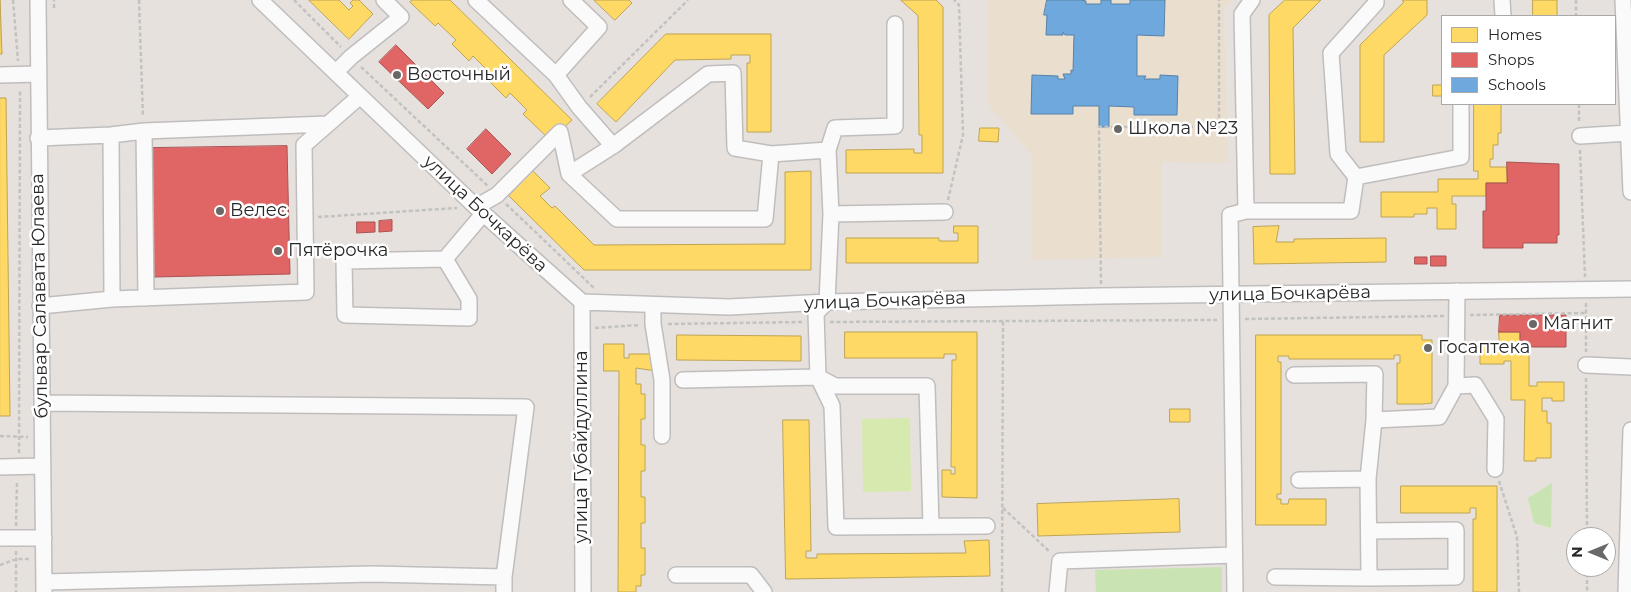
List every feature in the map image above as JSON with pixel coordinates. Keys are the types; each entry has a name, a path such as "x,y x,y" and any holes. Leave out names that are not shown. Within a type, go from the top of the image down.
{"street":[{"name":"бульвар Салавата Юлаева","path":"38,0 44,587"},
{"name":"улица Бочкарёва","path":"260,0 479,210 582,302 728,307 827,302 1101,296 1631,290"},
{"path":"336,72 351,57 401,18 384,0"},
{"path":"476,0 556,75 579,107 613,146"},
{"path":"556,75 599,27 571,0"},
{"path":"1246,210 1242,14 1252,0"},
{"path":"1235,592 1230,215 1246,210 1351,211 1356,177 1338,154 1331,53 1376,3 1376,0"},
{"path":"1502,0 1503,15"},
{"path":"1623,0 1631,192"},
{"path":"895,24 895,126 834,128 828,150 831,214 827,302 816,313 815,322 818,377 832,406 836,527 986,526"},
{"path":"569,174 613,146 708,74 733,73 735,148 771,154 828,150"},
{"path":"0,75 20,76 38,74"},
{"path":"40,306 112,299 306,292 304,145 359,97"},
{"path":"1356,177 1461,157 1461,105"},
{"path":"38,138 111,135 144,131 328,124"},
{"path":"144,131 146,298"},
{"path":"445,258 479,210 497,195 560,132 569,174 617,219 765,219 771,154"},
{"path":"1580,136 1629,134"},
{"path":"111,135 112,299"},
{"path":"831,214 945,212"},
{"path":"445,258 469,299 468,318 345,315 344,261 445,258"},
{"path":"1374,420 1439,418 1456,386 1457,291"},
{"name":"улица Губайдуллина","path":"582,302 583,592"},
{"path":"653,305 653,324 662,380 662,436"},
{"path":"1586,365 1631,367"},
{"path":"1294,375 1375,374 1374,420 1368,479 1369,578"},
{"path":"683,380 818,377 835,386 927,386 931,526"},
{"path":"1456,386 1475,385 1496,419 1495,469"},
{"path":"42,403 526,407 504,585 372,574 44,587"},
{"path":"1626,592 1631,430"},
{"path":"0,468 43,466"},
{"path":"1299,480 1368,479"},
{"path":"1275,577 1456,577 1456,530 1369,531"},
{"path":"0,538 44,538"},
{"path":"1057,592 1060,562 1234,555"},
{"path":"676,575 751,575 764,592"}],"path":[{"path":"13,0 20,76 21,436 18,467 16,592"},
{"path":"138,0 144,131"},
{"path":"294,0 351,57 586,281"},
{"path":"579,107 688,0"},
{"path":"945,212 963,134 959,5 954,0"},
{"path":"1101,296 1099,127 1220,127 1220,0"},
{"path":"1576,0 1576,15"},
{"path":"1579,105 1586,290 1587,527"},
{"path":"304,218 479,210"},
{"path":"618,326 1003,320 1231,320 1586,313"},
{"path":"1002,592 1003,320"},
{"path":"0,436 21,436"},
{"path":"1495,469 1517,537 1519,592"},
{"path":"1003,507 1060,562"},
{"path":"0,565 16,559"},
{"path":"1587,577 1588,592"}],"shaded area":[{"name":"Школа №23","path":"988,0 1232,0 1224,7 1228,163 1162,162 1161,257 1031,260 1032,156 987,103"}],"green space":[{"path":"910,418 911,491 863,492 862,419"},
{"path":"1552,483 1551,528 1534,523 1528,498"},
{"path":"1222,567 1222,592 1096,592 1095,570"}],"building: Homes":[{"path":"0,0 2,54 0,54"},
{"path":"309,0 339,0 349,10 353,6 350,3 353,0 359,0 373,14 349,39"},
{"path":"413,0 450,0 572,120 559,132 547,137 523,114 527,110 510,93 506,98 487,79 492,75 473,56 469,61 452,44 456,40 438,23 435,26 410,2"},
{"path":"594,0 629,0 632,3 615,20"},
{"path":"901,0 936,0 943,7 943,173 846,173 846,150 914,149 914,153 922,153 922,135 919,135 918,16"},
{"path":"1285,0 1321,0 1293,28 1295,174 1270,174 1269,15"},
{"path":"1403,0 1427,0 1427,15 1384,55 1384,142 1360,142 1360,45 1403,3"},
{"path":"1533,0 1557,0 1557,15 1533,15"},
{"path":"666,34 771,34 771,132 747,132 747,63 750,63 750,55 731,55 731,59 675,60 616,122 597,104"},
{"path":"1433,85 1441,85 1441,96 1433,96"},
{"path":"0,98 6,98 10,416 0,416"},
{"path":"1474,105 1501,105 1501,133 1498,133 1498,145 1493,145 1493,159 1490,159 1490,167 1507,167 1507,183 1486,183 1486,196 1452,196 1452,204 1456,204 1456,229 1437,229 1437,208 1427,208 1427,214 1414,214 1414,217 1381,217 1381,192 1438,192 1438,179 1478,179 1478,171 1474,171"},
{"path":"980,128 999,128 998,142 979,141"},
{"path":"533,171 550,188 540,196 552,208 555,206 594,245 785,244 785,172 811,171 811,270 584,270 509,196"},
{"path":"954,226 978,226 978,263 846,263 846,238 939,238 939,241 958,241 958,233 954,233"},
{"path":"1279,226 1276,242 1294,242 1294,239 1386,238 1386,262 1254,264 1253,227"},
{"path":"845,332 977,332 977,498 942,497 942,470 951,470 951,474 955,474 955,467 951,467 952,360 956,360 956,354 944,354 944,358 845,358"},
{"path":"1499,332 1520,332 1520,347 1529,347 1529,386 1537,386 1537,382 1564,382 1564,401 1552,401 1552,398 1542,398 1542,411 1547,411 1547,423 1551,423 1551,458 1536,458 1536,461 1524,461 1525,400 1511,400 1511,361 1504,361 1504,364 1480,364 1480,345 1499,346"},
{"path":"677,335 801,336 801,361 677,360"},
{"path":"1256,335 1422,335 1422,340 1432,340 1432,403 1423,404 1397,404 1397,363 1400,363 1400,355 1394,355 1394,359 1289,359 1289,356 1278,356 1278,362 1281,362 1281,494 1277,494 1277,499 1281,499 1281,504 1288,504 1289,499 1326,499 1326,525 1256,525"},
{"path":"604,344 624,344 624,358 629,358 629,354 656,354 656,371 636,368 636,384 641,384 641,394 645,394 645,419 641,419 641,445 645,445 645,471 641,471 641,497 645,497 645,523 641,523 641,548 645,548 645,575 641,575 641,586 636,586 636,592 618,592 619,371 604,371"},
{"path":"1170,409 1190,409 1190,422 1170,422"},
{"path":"783,420 809,420 811,551 806,551 806,558 817,558 817,554 966,553 964,541 989,540 990,576 786,579"},
{"path":"1401,486 1497,486 1497,592 1473,592 1473,519 1476,519 1476,508 1470,508 1470,513 1401,513"},
{"path":"1179,499 1180,532 1038,536 1037,504"}],"building: Shops":[{"path":"396,45 444,93 428,109 379,62"},
{"path":"486,129 511,154 492,174 467,149"},
{"name":"Велес","path":"287,146 290,274 154,277 151,148"},
{"path":"1507,162 1559,164 1559,235 1557,235 1557,243 1523,243 1523,248 1483,248 1483,211 1486,211 1486,183 1507,183"},
{"path":"392,220 392,231 379,232 379,221"},
{"path":"357,222 375,222 375,232 357,233"},
{"path":"1431,256 1446,256 1446,266 1431,266"},
{"path":"1415,257 1427,257 1427,264 1415,264"},
{"name":"Магнит","path":"1500,315 1566,315 1566,347 1520,347 1520,332 1499,332"}],"building: Schools":[{"path":"1047,0 1081,0 1086,1 1086,4 1101,4 1101,0 1111,0 1111,4 1130,4 1130,0 1165,0 1164,36 1137,35 1137,76 1146,76 1144,79 1160,79 1160,75 1178,76 1177,115 1134,115 1134,107 1109,106 1109,127 1099,127 1099,106 1073,106 1073,114 1031,114 1032,75 1058,76 1058,79 1065,79 1063,74 1071,74 1071,70 1073,71 1074,35 1065,35 1063,32 1063,35 1046,35 1047,15 1044,15"}],"place":[{"name":"Восточный","path":"397,75"},
{"name":"Школа №23","path":"1118,129"},
{"name":"Велес","path":"220,211"},
{"name":"Пятёрочка","path":"278,251"},
{"name":"Магнит","path":"1533,324"},
{"name":"Госаптека","path":"1428,348"}]}
